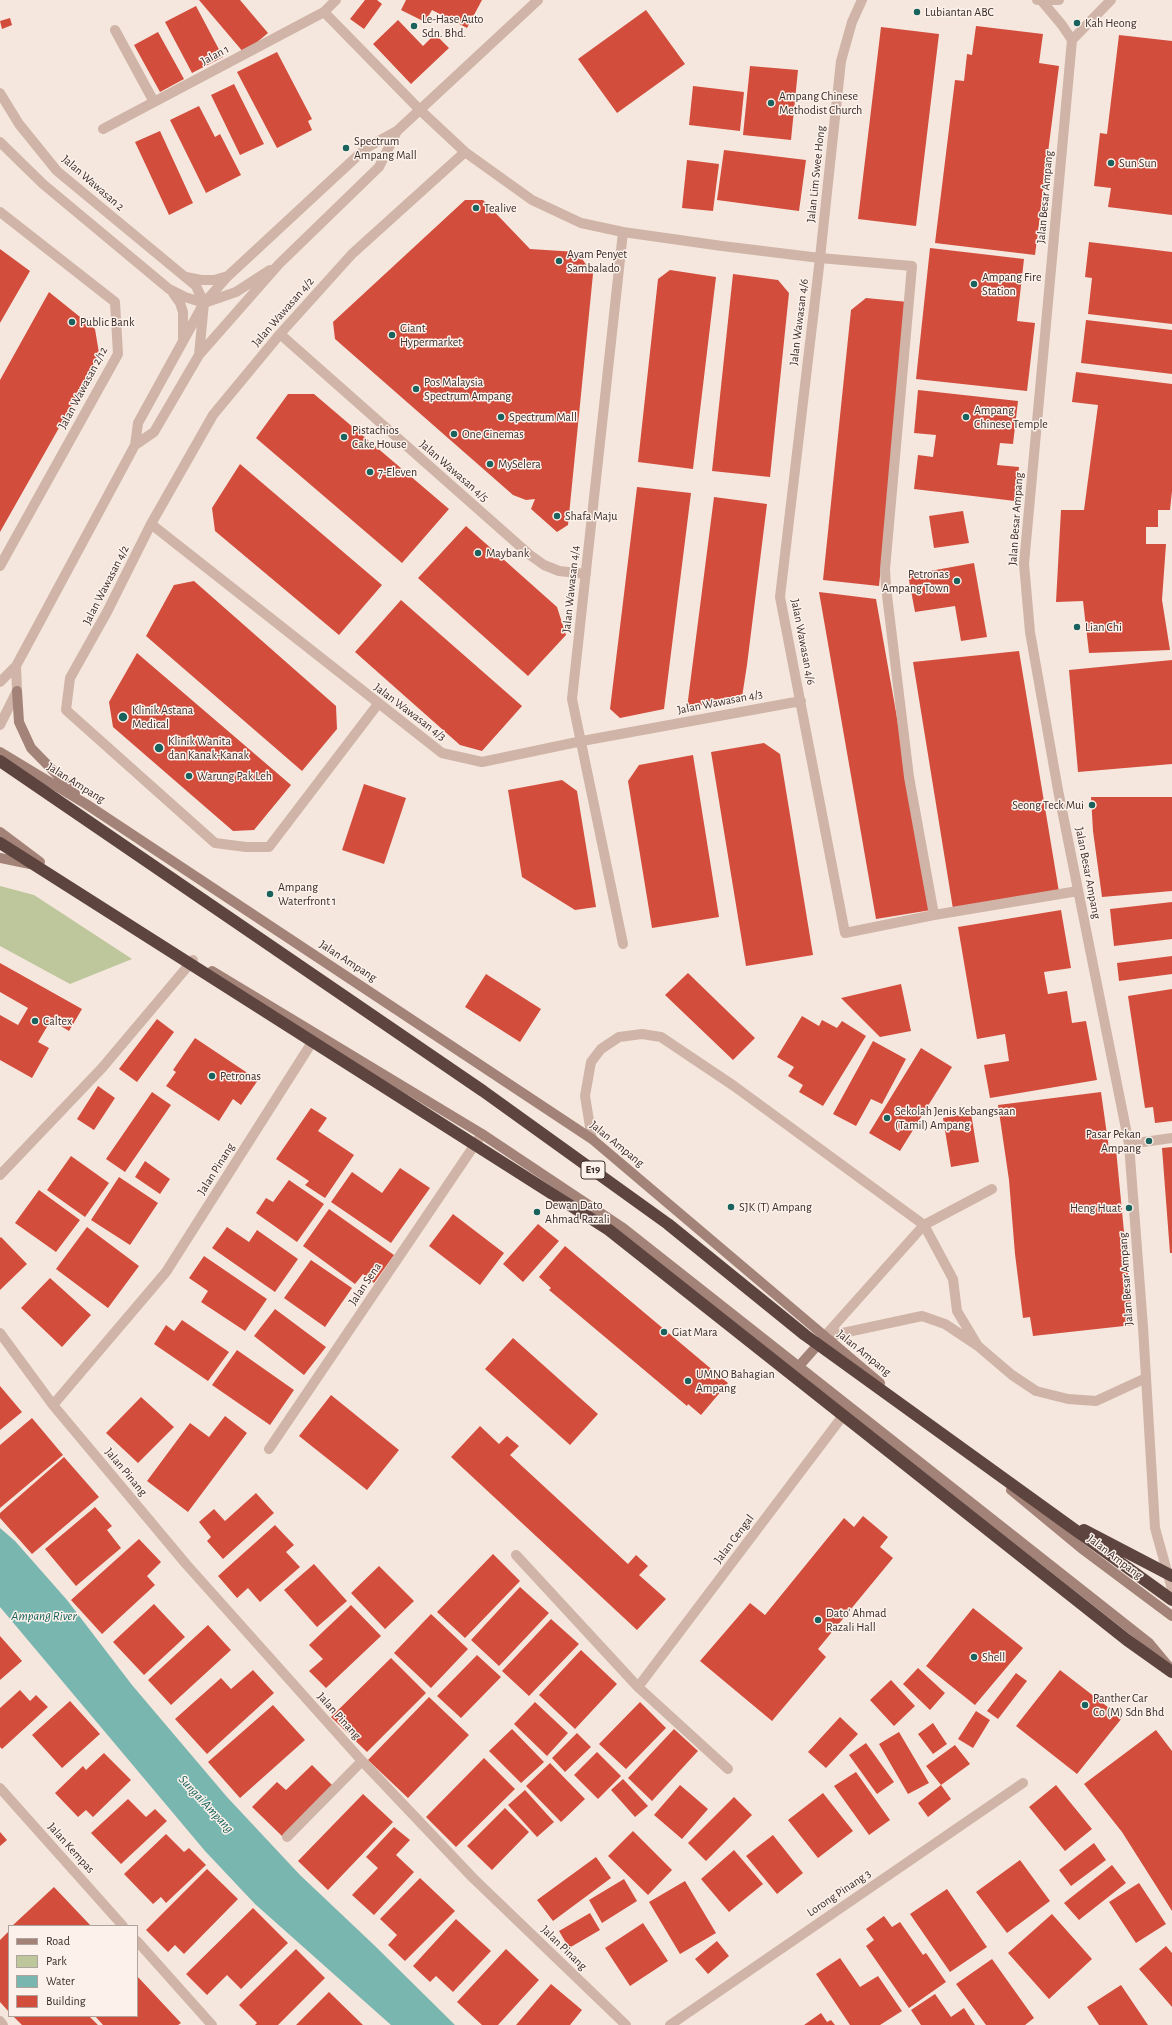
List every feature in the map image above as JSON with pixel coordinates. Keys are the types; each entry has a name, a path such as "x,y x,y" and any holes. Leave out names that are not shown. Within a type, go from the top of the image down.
{"highway":[{"name":"E19","path":"0,761 483,1091 655,1214 805,1335 1172,1600"},
{"path":"0,844 609,1230 1121,1636 1172,1671"},
{"path":"1043,1507 1172,1576"}],"main road":[{"path":"17,691 19,722 31,748 86,804"},
{"name":"Jalan Ampang","path":"0,752 86,804 592,1139 824,1337 1082,1548 1172,1616"},
{"path":"0,832 46,867 193,960 482,1134 623,1228 1149,1642 1172,1671"},
{"path":"0,858 46,867"},
{"path":"799,1366 824,1337"}],"street":[{"name":"Jalan 1","path":"103,129 324,12 336,0"},
{"path":"0,682 16,666 135,445 138,423 204,303 228,276 366,148 398,131 538,0"},
{"name":"Jalan Lim Swee Hong","path":"820,258 841,61 852,22 862,0"},
{"path":"1037,0 1059,0"},
{"path":"1041,0 1062,25 1072,40 1111,0"},
{"path":"324,12 420,110 465,152 532,200 581,223 623,232 820,258 912,266 885,581 909,777 934,916 1078,891"},
{"path":"115,30 154,102"},
{"name":"Jalan Besar Ampang","path":"1072,40 1024,564 1030,632 1078,891 1129,1144 1155,1528 1172,1590"},
{"name":"Jalan Wawasan 2","path":"0,93 19,124 57,171 186,277 196,286 204,303"},
{"path":"135,445 154,432 200,355 279,264 379,167 398,131"},
{"path":"0,142 43,184 169,289 180,302 183,312 183,343"},
{"name":"Jalan Wawasan 4/2","path":"378,704 268,847 246,847 215,843 66,710 70,678 107,612 151,524 213,415 280,334 352,254 465,152"},
{"name":"Jalan Wawasan 2/12","path":"0,212 115,302 118,354 0,566"},
{"name":"Jalan Wawasan 4/4","path":"623,232 572,699 582,741 623,944"},
{"name":"Jalan Wawasan 4/6","path":"820,258 780,597 845,933 934,916"},
{"path":"169,289 184,297 204,303 236,292 279,264"},
{"path":"186,277 201,280 214,280 228,276"},
{"path":"200,355 204,303"},
{"name":"Jalan Wawasan 4/5","path":"280,334 530,555 544,565 559,571 586,574"},
{"name":"Jalan Wawasan 4/3","path":"151,524 442,753 482,762 582,741 800,701"},
{"path":"0,725 17,691 16,666"},
{"path":"0,1175 102,1068 193,960"},
{"name":"Jalan Pinang","path":"53,1405 166,1272 317,1034"},
{"path":"592,1139 585,1096 591,1062 601,1049 619,1037 642,1034 660,1037 734,1086 924,1225 953,1279 957,1311 978,1346"},
{"name":"Jalan Sena","path":"269,1448 482,1134"},
{"path":"1129,1144 1172,1138"},
{"path":"824,1337 924,1225 992,1190"},
{"path":"824,1337 922,1316 944,1324 978,1346 1012,1375 1036,1391 1068,1399 1096,1401 1146,1378"},
{"name":"Jalan Pinang","path":"0,1333 53,1405 186,1564 362,1761 473,1878 626,2025"},
{"name":"Jalan Cengal","path":"638,1687 850,1407"},
{"path":"516,1555 638,1687 728,1769"},
{"path":"287,1837 362,1761"},
{"name":"Lorong Pinang 3","path":"670,2025 1023,1783"},
{"name":"Jalan Kempas","path":"0,1788 123,1925"},
{"path":"138,1942 212,2025"},
{"path":"0,2021 3,2025"}],"green space":[{"path":"0,886 34,895 132,959 70,984 0,946"}],"water":[{"name":"Ampang River","path":"0,1528 15,1541 67,1600 132,1685 227,1797 300,1875 455,2025 391,2025 255,1904 205,1851 0,1607"}],"building":[{"path":"199,0 240,0 268,33 244,53"},
{"path":"365,0 377,0 382,4 364,29 350,19"},
{"path":"406,0 482,0 467,28 432,10 425,22 401,10"},
{"path":"196,6 223,57 192,73 165,22"},
{"path":"646,10 685,64 617,113 578,59"},
{"path":"10,18 12,25 2,29 0,21"},
{"path":"398,20 423,46 435,34 449,48 411,84 373,44"},
{"path":"976,26 1043,34 1039,63 1059,66 1035,255 935,243 955,80 964,81 967,54 972,55"},
{"path":"881,27 939,34 916,226 858,219"},
{"path":"158,32 184,79 160,92 134,45"},
{"path":"1119,35 1172,41 1172,215 1108,207 1111,188 1094,186 1100,133 1107,134"},
{"path":"277,52 312,119 308,121 312,130 277,148 237,72"},
{"name":"Ampang Chinese Methodist Church","path":"750,66 798,70 791,140 743,135"},
{"path":"234,84 264,144 240,155 211,95"},
{"path":"693,86 744,92 740,131 689,125"},
{"path":"199,106 215,137 220,134 241,175 206,193 170,120"},
{"path":"160,131 193,203 169,215 135,142"},
{"path":"724,150 806,160 799,211 717,200"},
{"path":"687,160 719,164 713,211 682,208"},
{"name":"Spectrum Mall","path":"465,200 483,200 530,249 577,252 593,274 568,525 557,532 531,509 535,499 526,500 513,495 335,339 333,322"},
{"path":"1089,242 1172,252 1172,324 1088,314 1092,278 1085,277"},
{"path":"930,248 1024,259 1017,321 1035,323 1027,391 916,379"},
{"path":"0,249 30,271 0,323"},
{"path":"670,270 716,277 693,469 638,462 658,279"},
{"path":"733,274 778,280 789,293 770,477 712,471"},
{"path":"49,292 95,329 99,353 81,389 0,532 0,380"},
{"path":"866,298 908,302 879,586 823,580 851,310"},
{"path":"1086,320 1172,330 1172,374 1081,363"},
{"path":"1076,372 1172,384 1172,491 1170,510 1158,510 1158,527 1146,527 1146,544 1166,544 1162,600 1170,650 1089,653 1083,601 1056,602 1061,510 1084,510 1098,405 1072,402"},
{"path":"918,390 1018,401 1013,444 1000,443 997,465 1019,467 1015,501 914,489 918,455 933,457 936,435 914,433"},
{"path":"288,394 314,394 449,509 402,563 256,438"},
{"path":"240,464 382,585 339,635 215,531 212,508"},
{"path":"637,487 691,493 664,709 620,718 610,709"},
{"path":"714,497 767,504 747,665 742,697 687,708"},
{"path":"963,511 969,543 934,548 929,516"},
{"path":"466,526 557,607 566,635 528,676 418,578"},
{"path":"974,563 987,637 961,641 955,606 915,612 908,575"},
{"path":"194,581 336,706 337,729 302,771 146,636 174,585"},
{"path":"819,592 876,599 931,910 876,919"},
{"path":"401,600 522,706 482,751 460,745 355,652"},
{"path":"1019,651 1059,892 953,909 913,662"},
{"path":"137,653 291,785 254,830 233,831 113,727 109,702"},
{"path":"1172,660 1172,764 1078,772 1069,670"},
{"path":"764,743 780,754 813,955 746,966 711,752"},
{"path":"693,755 719,917 652,928 628,781 639,765"},
{"path":"562,780 577,791 596,907 575,910 522,877 508,790"},
{"path":"364,784 406,798 384,864 342,850"},
{"path":"1091,797 1172,797 1172,891 1102,897 1093,831"},
{"path":"1172,902 1172,939 1114,946 1110,909"},
{"path":"1061,910 1071,968 1044,972 1048,994 1067,991 1072,1023 1086,1021 1097,1080 990,1098 984,1065 1009,1061 1005,1034 977,1039 958,927"},
{"path":"1172,956 1172,974 1119,981 1117,963"},
{"name":"Caltex","path":"0,963 82,1009 69,1031 51,1020 38,1042 49,1048 32,1078 0,1060 0,1015 18,1025 28,1008 0,992"},
{"path":"688,973 755,1038 733,1060 665,995"},
{"path":"486,974 541,1009 520,1042 465,1007"},
{"path":"901,984 911,1031 880,1037 841,998"},
{"path":"1172,989 1172,1121 1155,1123 1153,1107 1145,1108 1128,996"},
{"path":"802,1016 819,1026 822,1020 837,1028 842,1021 866,1036 823,1106 799,1092 803,1085 788,1076 794,1067 777,1057"},
{"path":"157,1019 174,1032 137,1082 119,1069"},
{"name":"Petronas","path":"195,1038 258,1080 241,1105 233,1099 219,1121 166,1086 176,1072 173,1070"},
{"path":"873,1041 906,1059 882,1104 871,1099 856,1126 833,1114"},
{"path":"921,1048 952,1067 900,1151 869,1133"},
{"path":"98,1086 115,1098 94,1130 77,1119"},
{"path":"152,1092 171,1105 125,1172 106,1159"},
{"path":"1101,1092 1109,1149 1116,1149 1133,1325 1033,1336 1030,1317 1023,1318 1015,1254 1009,1180 998,1105"},
{"path":"311,1108 327,1118 318,1131 354,1155 325,1198 305,1185 309,1181 276,1159"},
{"path":"971,1113 979,1162 951,1167 943,1118"},
{"path":"1172,1147 1172,1253 1170,1253 1162,1148"},
{"path":"71,1156 109,1183 85,1217 47,1190"},
{"path":"145,1161 170,1179 160,1194 135,1177"},
{"path":"400,1168 430,1188 391,1243 331,1202 352,1172 382,1193"},
{"path":"119,1177 158,1203 130,1245 91,1220"},
{"path":"289,1180 324,1204 297,1242 256,1213 266,1198 273,1202"},
{"path":"39,1190 80,1220 56,1252 15,1223"},
{"path":"329,1209 394,1255 374,1283 363,1274 355,1284 303,1246"},
{"path":"453,1214 504,1253 480,1285 429,1246"},
{"path":"538,1224 559,1241 523,1282 503,1264"},
{"path":"87,1227 139,1266 108,1308 56,1269"},
{"path":"227,1227 249,1242 257,1230 298,1259 275,1292 212,1248"},
{"path":"1,1237 27,1264 0,1290 0,1238"},
{"path":"565,1246 728,1383 701,1415 688,1404 687,1406 549,1290 551,1288 539,1277"},
{"path":"204,1256 267,1299 245,1331 201,1302 208,1291 189,1278"},
{"path":"311,1260 352,1288 325,1327 284,1298"},
{"path":"50,1278 91,1315 62,1347 21,1308"},
{"path":"275,1309 326,1347 304,1375 254,1336"},
{"path":"182,1320 229,1352 208,1381 154,1344 166,1325 174,1331"},
{"path":"513,1338 598,1414 570,1445 485,1369"},
{"path":"237,1350 294,1390 270,1425 212,1385"},
{"path":"0,1386 22,1412 0,1430"},
{"path":"331,1395 399,1450 367,1490 299,1436"},
{"path":"141,1397 174,1427 138,1463 106,1433"},
{"path":"225,1416 247,1433 188,1512 147,1481 190,1423 209,1437"},
{"path":"32,1418 63,1455 0,1508 0,1445"},
{"path":"480,1426 499,1444 507,1436 519,1446 510,1455 628,1564 636,1555 648,1566 639,1575 666,1599 637,1630 451,1457"},
{"path":"64,1457 99,1497 32,1554 0,1518 0,1513"},
{"path":"256,1493 274,1513 223,1559 207,1541 211,1537 199,1522 214,1509 225,1521"},
{"path":"95,1507 112,1526 107,1530 121,1548 76,1586 45,1549"},
{"path":"863,1516 888,1537 880,1547 893,1558 818,1649 826,1657 772,1721 700,1661 750,1603 765,1615 844,1518 854,1527"},
{"path":"275,1525 294,1545 286,1552 300,1567 260,1602 248,1588 237,1598 218,1576"},
{"path":"139,1539 161,1562 147,1576 155,1585 102,1634 71,1600"},
{"path":"493,1554 520,1581 465,1638 437,1612"},
{"path":"314,1564 347,1601 317,1627 284,1590"},
{"path":"379,1566 414,1601 385,1629 351,1593"},
{"path":"520,1587 549,1613 499,1666 471,1640"},
{"path":"154,1604 185,1637 144,1675 113,1642"},
{"path":"351,1605 381,1636 326,1688 309,1671 323,1659 309,1645"},
{"name":"Shell","path":"973,1608 1023,1648 975,1705 926,1666"},
{"path":"431,1614 468,1649 431,1688 394,1653"},
{"path":"551,1619 579,1644 529,1696 502,1671"},
{"path":"208,1625 231,1650 171,1705 148,1680"},
{"path":"0,1636 22,1661 0,1680"},
{"path":"581,1650 617,1684 575,1729 539,1695"},
{"path":"477,1655 501,1677 461,1718 437,1696"},
{"path":"391,1658 426,1693 367,1752 331,1717"},
{"path":"918,1668 945,1693 930,1710 903,1684"},
{"path":"253,1670 274,1693 207,1754 175,1719 221,1678 231,1689"},
{"path":"1060,1670 1122,1718 1077,1774 1016,1726"},
{"path":"1016,1673 1027,1681 998,1719 987,1711"},
{"path":"891,1680 915,1706 894,1726 870,1700"},
{"path":"20,1690 30,1701 36,1695 48,1707 2,1749 0,1747 0,1708"},
{"path":"429,1697 469,1735 408,1798 368,1760"},
{"path":"70,1701 100,1734 62,1768 32,1735"},
{"path":"535,1702 568,1733 547,1756 514,1724"},
{"path":"640,1702 666,1728 626,1769 599,1744"},
{"path":"273,1705 305,1740 240,1798 208,1762"},
{"path":"976,1711 990,1720 973,1748 958,1739"},
{"path":"840,1717 858,1734 826,1768 808,1752"},
{"path":"933,1723 947,1744 933,1754 918,1734"},
{"path":"512,1729 544,1762 521,1783 489,1751"},
{"path":"674,1729 698,1751 652,1801 628,1778"},
{"path":"1156,1730 1172,1751 1172,1911 1122,1832 1084,1784"},
{"path":"899,1732 929,1783 908,1794 879,1744"},
{"path":"577,1733 591,1747 565,1772 552,1758"},
{"path":"866,1743 894,1782 877,1794 849,1755"},
{"path":"955,1745 970,1764 941,1785 926,1766"},
{"path":"597,1752 621,1776 598,1799 574,1775"},
{"path":"104,1753 131,1780 93,1817 86,1810 78,1817 55,1793 83,1766 86,1770"},
{"path":"484,1758 515,1789 456,1847 426,1817"},
{"path":"550,1763 585,1799 561,1822 526,1786"},
{"path":"312,1765 332,1785 282,1836 252,1807 277,1782 286,1790"},
{"path":"856,1772 890,1820 869,1835 834,1786"},
{"path":"623,1779 648,1806 635,1817 611,1790"},
{"path":"680,1785 708,1809 682,1839 654,1815"},
{"path":"941,1785 951,1799 928,1817 918,1803"},
{"path":"1056,1785 1092,1829 1065,1851 1029,1807"},
{"path":"525,1790 554,1822 537,1837 508,1805"},
{"path":"823,1793 853,1831 818,1858 788,1820"},
{"path":"363,1794 393,1822 328,1890 298,1861"},
{"path":"734,1797 752,1815 706,1861 688,1843"},
{"path":"128,1799 146,1817 155,1809 167,1821 121,1864 91,1833"},
{"path":"505,1808 529,1832 492,1870 467,1846"},
{"path":"394,1827 410,1840 396,1855 414,1872 374,1915 352,1895 378,1868 366,1857"},
{"path":"633,1831 672,1870 648,1895 608,1856"},
{"path":"0,1832 7,1840 0,1846"},
{"path":"166,1834 184,1852 189,1848 206,1865 166,1903 161,1897 153,1904 124,1874"},
{"path":"773,1835 803,1873 777,1894 746,1856"},
{"path":"1094,1843 1106,1860 1071,1886 1059,1870"},
{"path":"734,1850 763,1884 729,1912 701,1879"},
{"path":"596,1857 611,1878 553,1921 537,1900"},
{"path":"1020,1860 1050,1901 1007,1933 976,1892"},
{"path":"1112,1865 1126,1883 1079,1920 1064,1903"},
{"path":"207,1869 238,1899 184,1954 175,1945 168,1952 146,1930"},
{"path":"420,1878 455,1911 405,1961 388,1945 397,1935 380,1919"},
{"path":"624,1879 637,1901 602,1923 589,1900"},
{"path":"685,1881 716,1933 680,1954 649,1902"},
{"path":"1139,1883 1166,1924 1136,1943 1109,1902"},
{"path":"54,1887 90,1925 13,1925"},
{"path":"947,1889 987,1947 950,1972 910,1914"},
{"path":"253,1908 288,1943 241,1989 227,1975 207,1995 186,1974"},
{"path":"590,1913 600,1930 569,1948 559,1931"},
{"path":"1052,1914 1092,1959 1049,1999 1008,1953"},
{"path":"884,1916 892,1927 900,1922 923,1955 926,1953 946,1982 909,2008 866,1946 874,1940 866,1929"},
{"path":"456,1919 491,1951 453,1992 436,1976 430,1982 413,1966"},
{"path":"643,1923 668,1961 630,1986 605,1948"},
{"path":"8,1932 8,2011 0,2002 0,1940"},
{"path":"717,1941 729,1956 708,1974 695,1959"},
{"path":"1166,1946 1172,1953 1172,2007 1139,1969"},
{"path":"296,1949 325,1978 278,2025 255,2025 257,2023 239,2005"},
{"path":"506,1949 539,1980 498,2025 482,2025 457,2002"},
{"path":"840,1958 860,1987 878,1976 902,2011 880,2025 850,2025 816,1974"},
{"path":"992,1959 1034,2018 1025,2025 986,2025 956,1984"},
{"path":"138,1977 181,2023 178,2025 103,2025 96,2017 138,2017"},
{"path":"551,1984 582,2010 570,2025 516,2025"},
{"path":"1121,1985 1148,2025 1099,2025 1087,2007"},
{"path":"329,1992 363,2025 296,2025"},
{"path":"935,1994 951,2017 964,2008 975,2025 921,2025 911,2010"},
{"path":"821,2013 827,2022 831,2020 835,2025 804,2025"},
{"path":"14,2017 90,2017 98,2025 22,2025"}],"place":[{"name":"Lubiantan ABC","path":"917,12"},
{"name":"Kah Heong","path":"1077,23"},
{"name":"Le-Hase Auto Sdn. Bhd.","path":"414,26"},
{"name":"Ampang Chinese Methodist Church","path":"771,103"},
{"name":"Spectrum Ampang Mall","path":"346,148"},
{"name":"Sun Sun","path":"1111,163"},
{"name":"Tealive","path":"476,208"},
{"name":"Ayam Penyet Sambalado","path":"559,261"},
{"name":"Ampang Fire Station","path":"974,284"},
{"name":"Public Bank","path":"72,322"},
{"name":"Giant Hypermarket","path":"392,335"},
{"name":"Pos Malaysia Spectrum Ampang","path":"416,389"},
{"name":"Spectrum Mall","path":"501,417"},
{"name":"Ampang Chinese Temple","path":"966,417"},
{"name":"One Cinemas","path":"454,434"},
{"name":"Pistachios Cake House","path":"344,437"},
{"name":"MySelera","path":"490,464"},
{"name":"7-Eleven","path":"370,472"},
{"name":"Shafa Maju","path":"557,516"},
{"name":"Maybank","path":"478,553"},
{"name":"Petronas Ampang Town","path":"957,581"},
{"name":"Lian Chi","path":"1077,627"},
{"name":"Klinik Astana Medical","path":"123,717"},
{"name":"Klinik Wanita dan Kanak-Kanak","path":"159,748"},
{"name":"Warung Pak Leh","path":"189,776"},
{"name":"Seong Teck Mui","path":"1092,805"},
{"name":"Ampang Waterfront 1","path":"270,894"},
{"name":"Caltex","path":"35,1021"},
{"name":"Petronas","path":"212,1076"},
{"name":"Sekolah Jenis Kebangsaan (Tamil) Ampang","path":"887,1118"},
{"name":"Pasar Pekan Ampang","path":"1149,1141"},
{"name":"SJK (T) Ampang","path":"731,1207"},
{"name":"Heng Huat","path":"1129,1208"},
{"name":"Dewan Dato Ahmad Razali","path":"537,1212"},
{"name":"Giat Mara","path":"664,1332"},
{"name":"UMNO Bahagian Ampang","path":"688,1381"},
{"name":"Dato' Ahmad Razali Hall","path":"818,1620"},
{"name":"Shell","path":"974,1657"},
{"name":"Panther Car Co (M) Sdn Bhd","path":"1085,1705"}],"water label":[{"name":"Sungai Ampang","path":"206,1804"}]}
